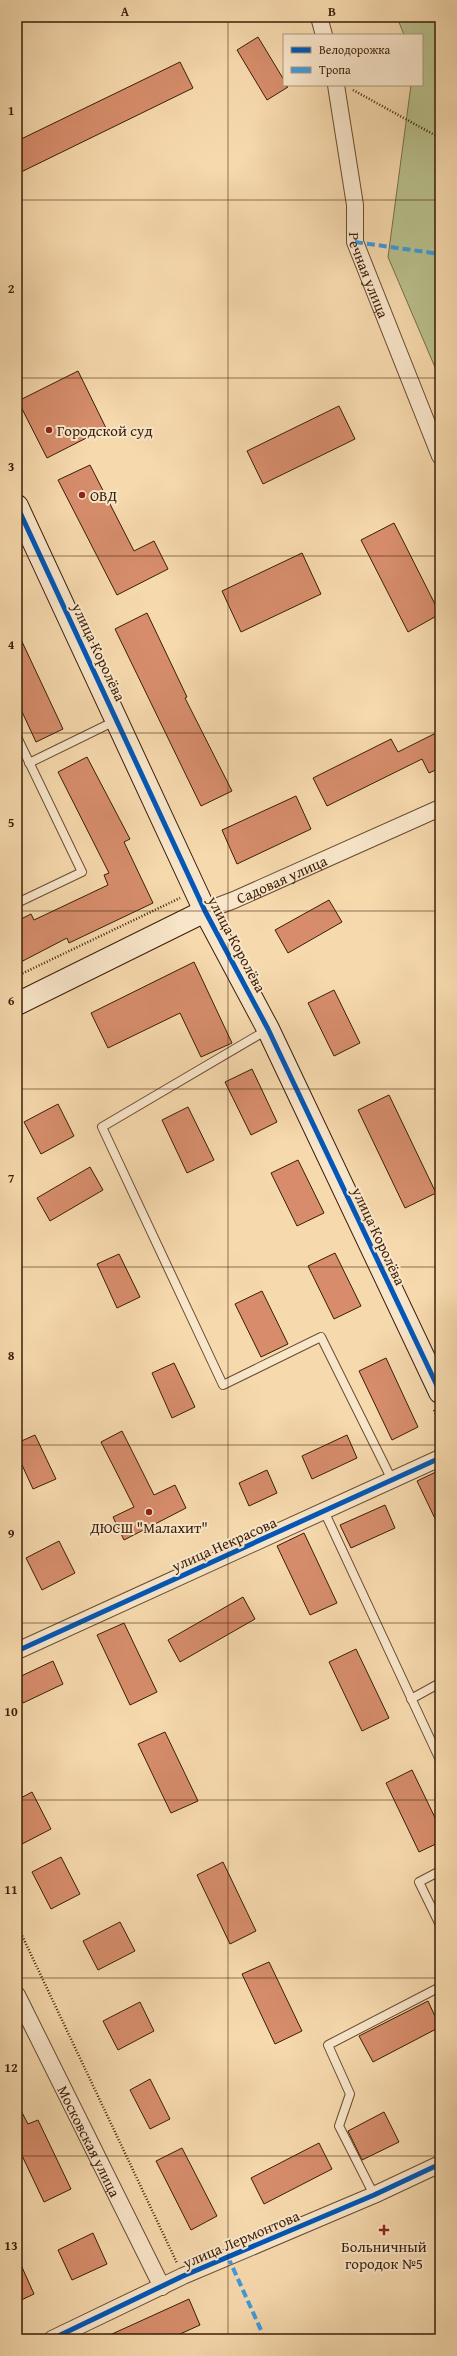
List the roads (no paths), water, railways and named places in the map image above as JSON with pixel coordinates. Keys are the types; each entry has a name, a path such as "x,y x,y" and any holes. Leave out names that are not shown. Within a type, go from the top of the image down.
{"street":[{"path":"320,17 324,34"},
{"name":"Речная улица","path":"343,87 355,205 355,242 440,456"},
{"name":"улица Королёва","path":"17,506 205,911 268,1029 440,1392"},
{"name":"Садовая улица","path":"17,1004 205,911 241,897 440,808"},
{"name":"улица Некрасова","path":"17,1651 440,1458"},
{"name":"Московская улица","path":"17,1995 162,2287"},
{"name":"улица Лермонтова","path":"52,2339 183,2276 374,2195 440,2164"}],"lane":[{"path":"29,763 117,720"},
{"path":"17,737 82,872 17,903"},
{"path":"268,1029 102,1127 223,1385 321,1337 392,1480"},
{"path":"324,1511 440,1760"},
{"path":"411,1699 440,1683"},
{"path":"440,1871 419,1882 440,1925"},
{"path":"374,2195 339,2126 350,2094 328,2045 440,1987"}],"place":[{"name":"Городской суд","path":"49,430"},
{"name":"ОВД","path":"82,495"},
{"name":"ДЮСШ \"Малахит\"","path":"149,1512"},
{"name":"Больничный городок №5","path":"384,2230"}]}
